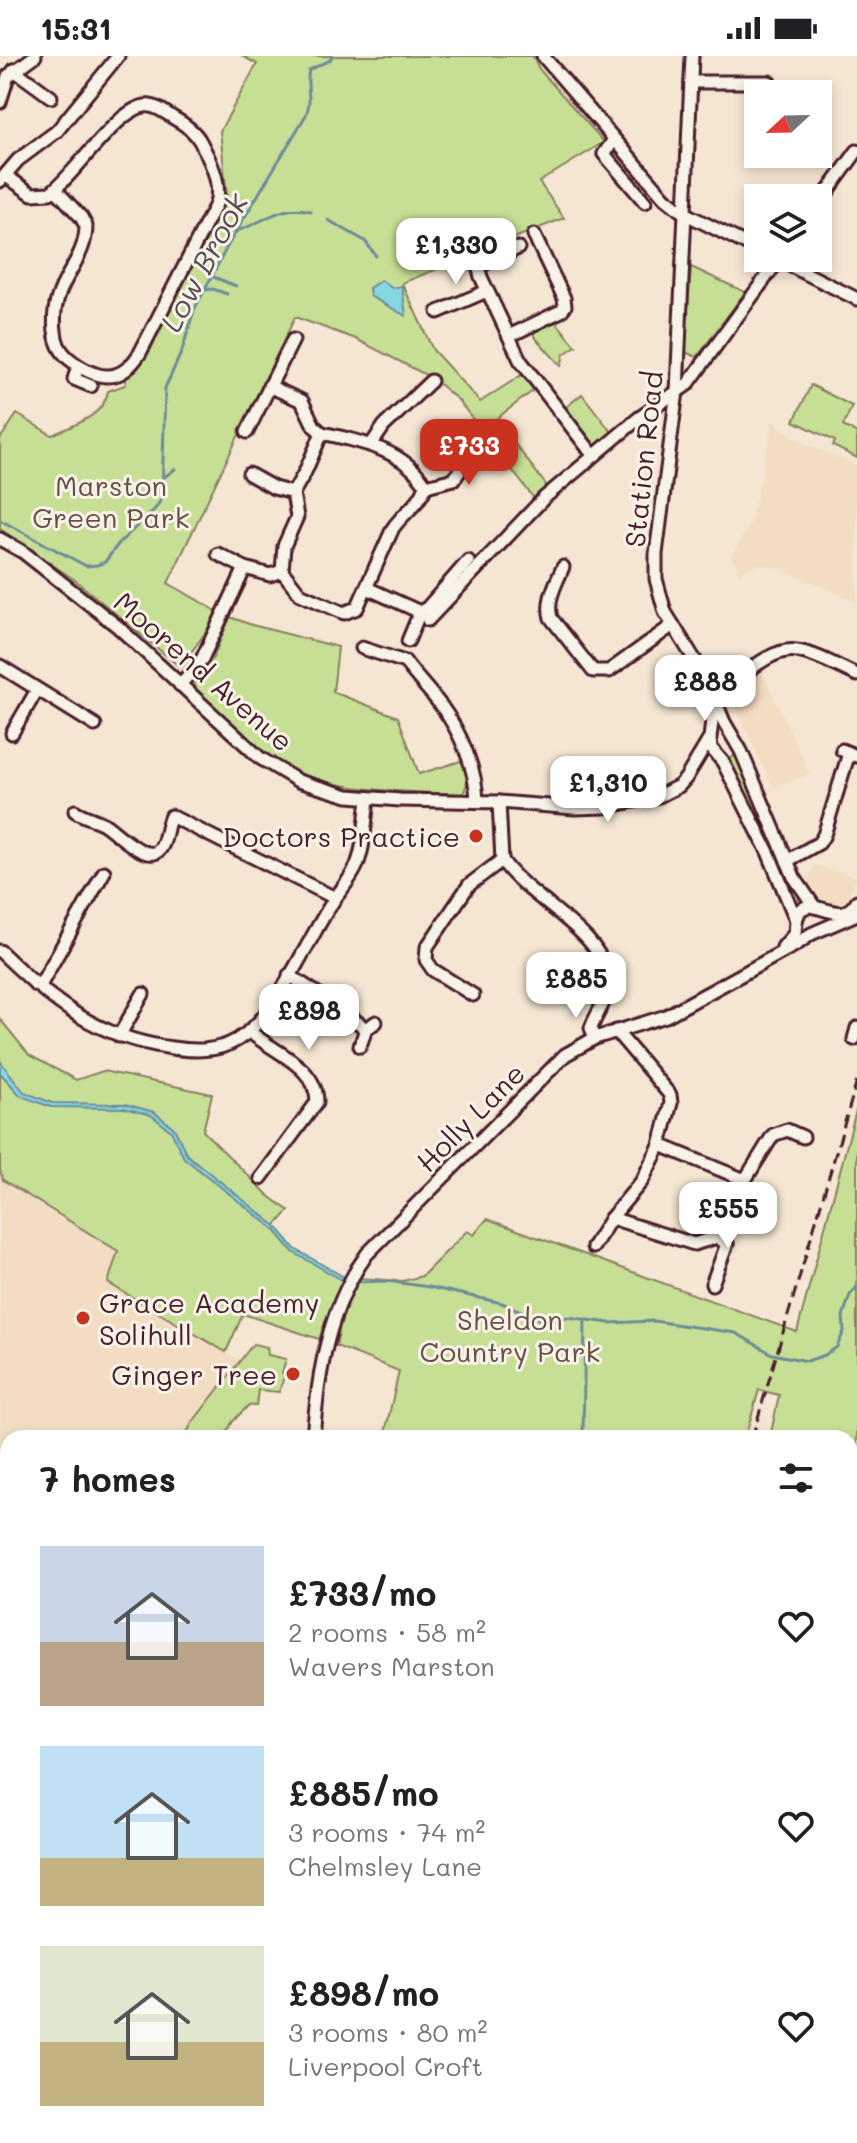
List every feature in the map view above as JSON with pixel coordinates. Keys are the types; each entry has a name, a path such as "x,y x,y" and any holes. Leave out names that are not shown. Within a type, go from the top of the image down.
{"street":[{"path":"0,102 4,85 14,70 35,56"},
{"path":"55,189 86,226 81,251 61,284 54,318 57,344 62,353 78,366 103,376 113,376 135,360 216,204 218,185 198,137 175,118 149,106 133,110 55,189 43,195 32,194 3,178 18,160 57,131 118,56"},
{"path":"543,56 665,198 684,213 744,243"},
{"name":"Station Road","path":"692,56 677,391 656,554 658,590 673,625 734,738 787,861 806,897 816,907"},
{"path":"14,70 51,97"},
{"path":"691,82 744,82"},
{"path":"613,141 604,154 645,202"},
{"path":"832,186 857,151"},
{"path":"509,336 561,311 565,306 534,235"},
{"path":"518,248 479,269 487,291 520,360 594,456"},
{"path":"424,616 544,498 639,418 688,384 768,272"},
{"path":"803,272 857,299"},
{"path":"438,312 487,291"},
{"path":"247,432 293,340"},
{"path":"78,366 74,379 91,386"},
{"path":"371,445 384,426 423,384"},
{"path":"269,386 302,401 314,426 322,433 371,445 393,455 420,476 426,486"},
{"path":"322,433 293,493 297,517 284,546 282,571 300,594 344,613 357,608 393,528 401,516 414,507 426,486 454,479 477,438 491,456"},
{"path":"249,474 274,488 293,493"},
{"path":"218,554 245,568 270,575 282,571"},
{"name":"Moorend Avenue","path":"32,561 117,626 239,741 269,764 317,788 368,799 604,807 659,796 679,786 691,770"},
{"path":"408,641 427,608 468,561"},
{"path":"563,567 548,604 549,612 593,671 609,671 673,625"},
{"path":"180,685 202,659 245,568"},
{"path":"367,588 424,616"},
{"path":"362,648 407,658 446,712 461,742 472,769 477,801"},
{"path":"816,907 824,919 816,932 802,931 768,852 719,757 711,748 714,696 771,656 788,650 803,652 857,675"},
{"path":"0,666 95,725"},
{"path":"12,733 37,690"},
{"path":"723,731 734,738 734,752 702,760 691,770 711,737 723,731"},
{"path":"787,861 819,843 824,835 849,753"},
{"path":"0,951 35,985 71,1012 119,1036 149,1044 201,1050 221,1047 249,1031 262,1019 335,898 350,880 358,862 368,799"},
{"path":"499,802 502,860 517,879 586,936 605,965 608,985 602,1008 591,1028 595,1038"},
{"path":"75,811 102,823 143,852 158,851 171,816 335,898"},
{"path":"473,995 433,970 426,960 427,947 469,885 502,860"},
{"path":"35,985 42,982 104,872"},
{"path":"816,907 844,913 851,910 857,901"},
{"name":"Holly Lane","path":"774,956 788,943 800,910 816,907"},
{"name":"Holly Lane","path":"314,1430 329,1331 347,1284 367,1254 565,1055 595,1038 666,1016 816,932 857,914"},
{"path":"289,975 371,1026 360,1046"},
{"path":"119,1036 143,994"},
{"path":"249,1031 295,1063 314,1082 317,1102 261,1178"},
{"path":"593,1247 611,1218 642,1181 660,1145 671,1103 670,1095 616,1031"},
{"path":"611,1218 694,1244 717,1237 745,1180 773,1135 787,1130 803,1137"},
{"path":"660,1145 745,1180"},
{"path":"712,1284 727,1244 717,1237"}],"shaded area":[{"path":"773,422 803,443 857,466 857,602 780,568 758,564 738,573 738,566 731,558 751,522"},
{"path":"761,670 810,774 773,788 729,693"},
{"path":"814,865 857,877 845,906 829,903 811,892 806,883"},
{"name":"Grace Academy Solihull","path":"0,1170 3,1180 119,1251 108,1283 239,1360 190,1430 0,1430"}],"green space":[{"name":"Marston Green Park","path":"242,56 533,56 539,69 604,142 539,182 564,218 402,283 433,350 480,402 523,374 535,389 496,419 549,489 536,501 458,400 432,378 356,339 295,317 168,583 220,613 180,667 75,580 0,529 0,439 17,414 52,435 86,419 101,407 108,391 125,385 127,377 150,351 227,195 220,131 257,64"},
{"path":"691,267 745,292 697,357 685,352"},
{"path":"556,322 576,346 564,354 561,366 534,336 534,331"},
{"path":"811,385 852,406 843,426 857,433 857,458 833,446 835,441 794,421"},
{"path":"582,394 613,434 599,446 594,446 564,409"},
{"path":"230,617 338,647 333,692 398,717 419,774 464,760 469,778 463,794 388,791 338,784 291,769 269,757 196,689 194,681 213,658"},
{"path":"735,755 794,889 801,898 793,902 754,812 726,763"},
{"path":"0,1019 29,1055 76,1080 103,1071 212,1094 203,1131 268,1195 289,1211 276,1229 293,1250 343,1279 319,1339 243,1314 226,1352 108,1283 118,1251 3,1180 0,1170"},
{"name":"Sheldon Country Park","path":"857,1107 857,1430 772,1430 779,1395 759,1390 747,1430 386,1430 399,1371 336,1346 342,1316 358,1278 403,1281 422,1276 467,1231 474,1235 487,1219 797,1332"},
{"path":"253,1344 267,1347 268,1355 286,1359 279,1392 258,1390 256,1406 249,1405 228,1430 188,1430"}],"water":[{"path":"381,280 392,288 402,286 406,316 370,296 369,288"},
{"path":"0,1061 24,1092 52,1103 125,1104 154,1112 174,1128 187,1155 276,1226 295,1249 344,1277 342,1280 293,1252 274,1229 184,1158 171,1131 151,1115 124,1108 51,1107 21,1096 0,1073"}],"waterway":[{"name":"Low Brook","path":"0,520 86,566 105,562 119,543 155,509 162,498 165,388 182,351 194,310 228,245 306,115 309,70 332,56"},
{"path":"236,231 280,212 311,211"},
{"path":"328,220 365,241 376,256"},
{"path":"211,276 236,286"},
{"path":"204,290 213,289 227,294"},
{"path":"163,478 175,469"},
{"path":"355,1282 386,1281 429,1287 502,1303 544,1321 568,1317 609,1323 654,1321 736,1333 772,1354 807,1361 837,1347 844,1331 843,1316 850,1295 857,1287"},
{"path":"583,1430 585,1319"}],"railway":[{"path":"754,1430 857,1081"}],"place":[{"name":"Doctors Practice","path":"476,836"},
{"name":"Grace Academy Solihull","path":"83,1318"},
{"name":"Ginger Tree","path":"293,1374"}]}
